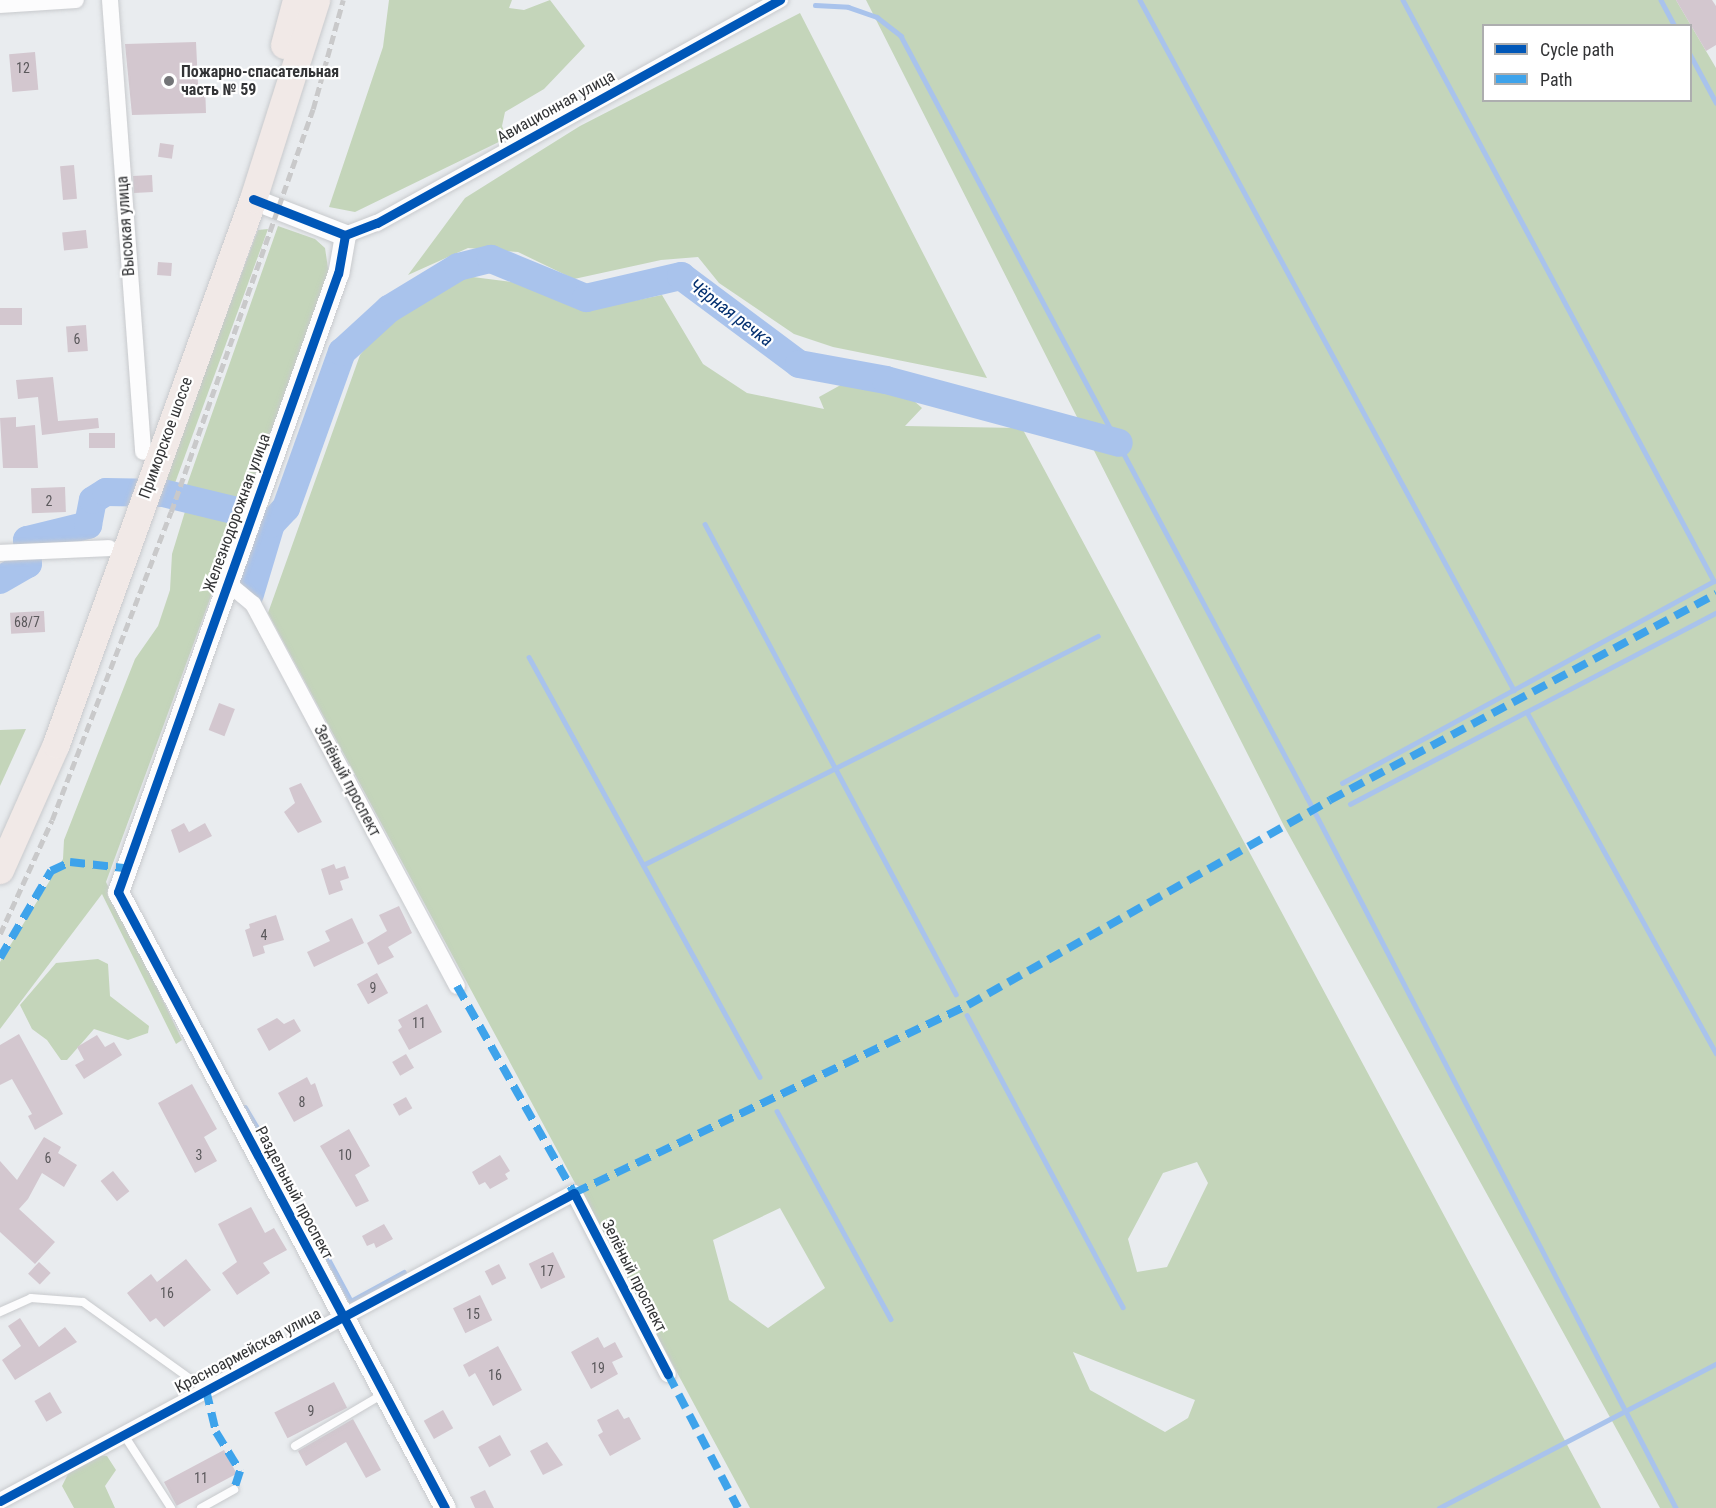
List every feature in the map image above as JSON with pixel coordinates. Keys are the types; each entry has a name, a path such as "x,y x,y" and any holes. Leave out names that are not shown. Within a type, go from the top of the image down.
{"main road":[{"name":"Приморское шоссе","path":"0,870 56,744 140,479 267,104 296,0"},
{"name":"Приморское шоссе","path":"0,827 38,741 110,548 253,198 316,0"}],"street":[{"path":"0,5 76,0"},
{"name":"Высокая улица","path":"110,0 140,479"},
{"name":"Авиационная улица","path":"345,235 377,223 778,0"},
{"path":"253,198 345,235"},
{"name":"Железнодорожная улица","path":"118,892 338,273 345,235"},
{"path":"0,553 110,548"},
{"name":"Зелёный проспект","path":"229,584 253,604 457,986"},
{"name":"Раздельный проспект","path":"118,892 445,1508"},
{"name":"Зелёный проспект","path":"574,1193 668,1374"},
{"name":"Красноармейская улица","path":"0,1501 574,1193"}],"lane":[{"path":"0,1312 31,1298 83,1302 206,1390"},
{"path":"296,1446 384,1394"},
{"path":"124,1435 171,1508"},
{"path":"201,1508 234,1490"}],"green space":[{"path":"389,0 512,0 509,8 524,10 550,0 585,46 544,89 505,112 502,126 507,138 355,212 329,207 383,47"},
{"path":"866,0 1676,0 1690,24 1482,24 1482,102 1692,102 1692,27 1716,68 1716,1508 1660,1508 1284,826"},
{"path":"800,13 987,378 833,347 794,334 719,283 698,257 661,260 574,279 518,252 468,248 408,275 465,198 580,126"},
{"path":"278,226 315,239 325,248 329,275 106,882 182,1040 176,1044 102,894 0,1029 0,962 63,859 64,840 135,659 158,626 170,590 172,554 187,505 204,505 213,494 202,500 182,499"},
{"path":"268,229 171,494 160,491 258,230"},
{"path":"457,275 512,282 588,310 662,295 703,364 747,393 824,409 819,397 875,366 922,408 905,426 1022,428 1601,1508 750,1508 268,613 360,355 393,315","holes":["1197,1162 1208,1183 1167,1267 1137,1272 1128,1239 1163,1173","780,1208 825,1288 768,1328 729,1300 713,1240","1073,1352 1195,1400 1188,1418 1165,1432 1090,1390"]},
{"path":"26,729 0,786 0,730"},
{"path":"98,959 108,964 110,996 149,1026 148,1033 128,1040 94,1029 67,1060 61,1060 47,1040 32,1029 20,1005 56,963"},
{"path":"96,1455 107,1456 116,1470 105,1486 115,1508 74,1508 62,1486 68,1474"}],"building":[{"path":"1676,0 1712,0 1716,6 1716,45 1706,51"},
{"path":"196,42 198,84 205,84 206,113 132,115 125,44"},
{"path":"35,52 38,90 12,92 9,54"},
{"path":"160,143 174,145 172,159 158,157"},
{"path":"74,165 77,199 63,200 60,166"},
{"path":"152,175 153,192 134,193 133,176"},
{"path":"86,230 88,248 64,250 62,233"},
{"path":"158,262 172,263 171,276 157,275"},
{"path":"0,308 22,308 22,325 0,325"},
{"path":"86,325 88,351 68,352 66,326"},
{"path":"53,377 58,421 98,418 99,428 42,435 38,397 18,399 16,380"},
{"path":"16,417 16,427 35,425 38,468 3,468 0,418"},
{"path":"89,433 115,433 115,448 89,448"},
{"path":"65,487 66,512 32,513 31,488"},
{"path":"44,611 45,632 11,634 10,613"},
{"path":"219,703 235,709 224,736 209,730"},
{"path":"301,783 322,822 298,833 284,812 295,803 289,788"},
{"path":"184,823 189,832 205,823 212,836 179,853 171,830"},
{"path":"334,864 336,869 345,866 349,878 340,881 343,890 329,895 321,869"},
{"path":"399,906 412,933 388,947 394,957 378,965 367,943 387,931 379,915"},
{"path":"276,915 284,940 263,946 265,953 253,957 245,930 250,928 249,924"},
{"path":"352,918 364,943 314,967 307,952 330,941 325,931"},
{"path":"377,973 388,993 368,1004 357,984"},
{"path":"427,1004 442,1032 409,1050 398,1030 402,1027 398,1020"},
{"path":"277,1018 284,1024 294,1019 301,1031 269,1051 257,1029"},
{"path":"19,1034 63,1114 35,1130 28,1116 32,1114 12,1079 0,1085 0,1045"},
{"path":"97,1035 105,1047 114,1042 122,1055 84,1079 75,1065 84,1060 77,1047"},
{"path":"406,1054 414,1068 400,1076 392,1062"},
{"path":"307,1077 311,1085 315,1083 323,1106 294,1122 278,1093"},
{"path":"192,1084 217,1129 204,1137 217,1161 195,1173 158,1103"},
{"path":"406,1097 412,1108 399,1116 393,1104"},
{"path":"349,1129 370,1166 355,1175 369,1201 356,1207 320,1146"},
{"path":"44,1137 61,1147 58,1153 77,1165 64,1187 42,1173 28,1199 19,1209 55,1242 35,1264 0,1232 0,1161 17,1180"},
{"path":"500,1155 510,1171 505,1174 508,1179 490,1189 485,1182 479,1185 472,1172"},
{"path":"113,1171 129,1191 117,1201 101,1181"},
{"path":"251,1207 265,1233 274,1228 287,1250 263,1263 270,1273 237,1295 222,1273 237,1262 218,1224"},
{"path":"384,1224 393,1239 376,1248 374,1243 367,1246 362,1236"},
{"path":"553,1252 565,1277 541,1289 529,1264"},
{"path":"186,1259 211,1290 164,1327 156,1318 150,1322 127,1293 151,1274 157,1282"},
{"path":"39,1262 51,1273 40,1285 28,1274"},
{"path":"499,1264 506,1278 492,1286 485,1271"},
{"path":"480,1295 492,1320 465,1333 453,1308"},
{"path":"20,1318 39,1347 65,1327 77,1342 15,1380 2,1360 21,1346 8,1326"},
{"path":"598,1337 604,1348 615,1342 623,1357 612,1362 618,1374 591,1389 571,1352"},
{"path":"498,1346 522,1390 493,1406 475,1373 469,1377 463,1365"},
{"path":"334,1382 347,1408 287,1438 274,1412"},
{"path":"50,1392 62,1413 46,1422 34,1401"},
{"path":"618,1409 624,1419 629,1417 641,1439 610,1456 598,1435 603,1432 597,1420"},
{"path":"443,1410 453,1428 434,1439 424,1421"},
{"path":"353,1419 381,1470 366,1478 346,1442 306,1466 298,1451"},
{"path":"500,1435 511,1455 489,1467 478,1447"},
{"path":"547,1442 563,1465 543,1475 530,1451"},
{"path":"224,1450 237,1474 177,1506 164,1482"},
{"path":"485,1490 494,1508 475,1508 470,1497"}],"waterway":[{"path":"1140,0 1514,690"},
{"path":"1403,0 1714,581"},
{"path":"1661,0 1674,24"},
{"path":"815,5 848,7 877,17 901,36 1307,797 1676,1508"},
{"path":"1692,58 1716,102"},
{"name":"Чёрная речка","path":"250,594 271,524 286,508 342,352 389,309 458,267 491,259 586,298 681,276 799,364 886,380 1119,443"},
{"name":"Чёрная речка","path":"0,580 28,564 27,540 88,525 93,500 106,492 163,493 241,512"},
{"path":"705,524 956,994"},
{"path":"1342,783 1714,581"},
{"path":"1350,804 1716,613"},
{"path":"643,865 1098,636"},
{"path":"529,657 760,1077"},
{"path":"1527,712 1716,1053"},
{"path":"967,1015 1123,1307"},
{"path":"245,1107 264,1139"},
{"path":"777,1111 891,1319"},
{"path":"269,1149 278,1167"},
{"path":"286,1180 296,1200"},
{"path":"301,1208 351,1301 404,1272"},
{"path":"1439,1508 1716,1364"}],"railway":[{"path":"0,934 52,820 171,512 313,109 343,0"}],"marked path":[{"path":"457,986 574,1193 968,1005 1330,800 1716,594"},
{"path":"0,958 51,871 70,862 124,868"},
{"path":"668,1374 738,1508"},
{"path":"206,1390 216,1432 240,1471 234,1490"}],"cycle path":[{"path":"345,235 377,223 780,0"},
{"path":"253,199 345,235 338,273 118,892 445,1508"},
{"path":"0,1501 574,1193 668,1374"}],"place":[{"name":"Пожарно-спасательная часть № 59","path":"169,81"}]}
